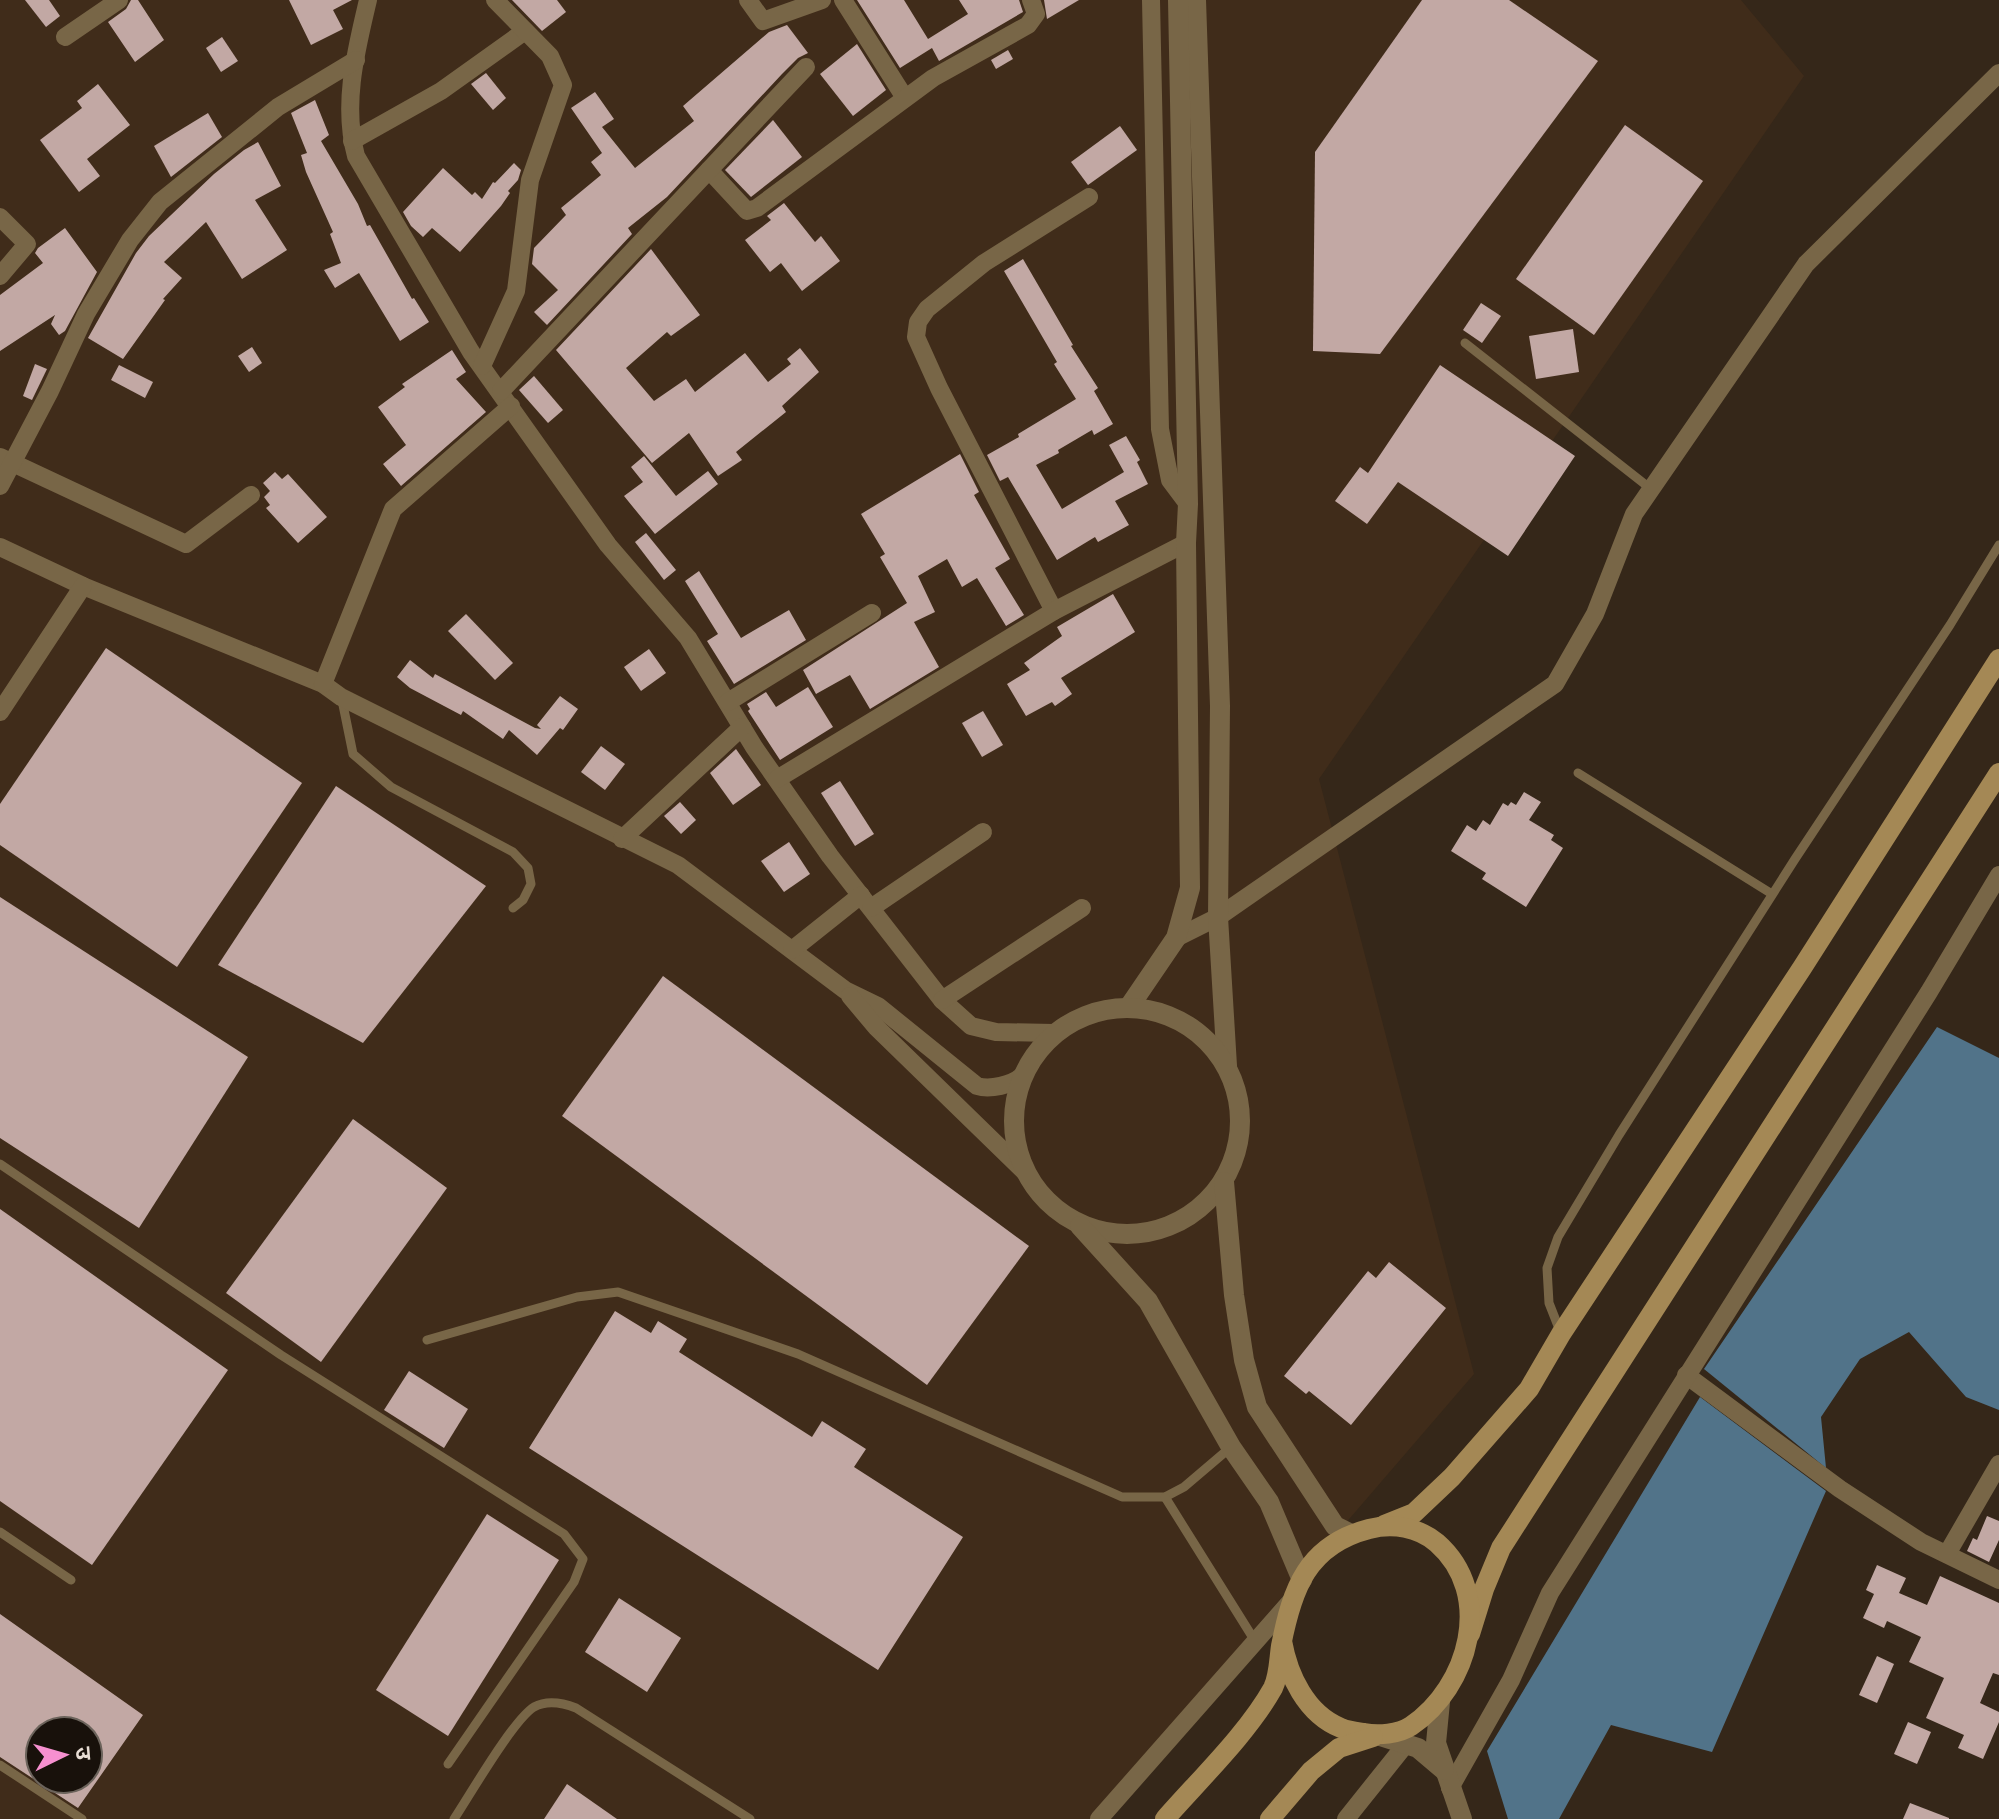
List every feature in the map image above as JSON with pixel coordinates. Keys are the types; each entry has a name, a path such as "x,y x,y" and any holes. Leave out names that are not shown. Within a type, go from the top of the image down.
{"main road":[{"path":"1165,1819 1250,1721 1274,1685 1291,1601 1310,1563 1351,1534 1414,1513 1452,1477 1529,1389 1561,1334 1802,968 1999,659"},
{"path":"1270,1819 1311,1771 1339,1748 1409,1728 1440,1702 1457,1671 1501,1548 1999,773"},
{"path":"1384,1525 1415,1529 1436,1542 1458,1565 1470,1603 1470,1634"},
{"path":"1282,1641 1287,1668 1294,1683 1317,1712 1341,1729 1377,1735"}],"street":[{"path":"65,37 119,0"},
{"path":"368,0 349,98 356,156 420,268 482,366 608,545 688,638 777,779 942,1000 971,1026 996,1032 1054,1033"},
{"path":"482,366 516,291 530,180 563,85 550,56 495,0"},
{"path":"748,0 763,21 822,0"},
{"path":"843,0 905,98"},
{"path":"709,170 747,211 757,208 933,78 1028,25 1036,14 1031,0"},
{"path":"1151,0 1160,429 1170,480 1188,504"},
{"path":"1129,1007 1176,938 1190,888 1188,504 1178,0"},
{"path":"1196,0 1220,706 1218,917 1227,1066"},
{"path":"352,141 441,91 525,31"},
{"path":"0,486 6,460 86,314 130,240 160,202 278,107 356,60"},
{"path":"323,684 393,509 506,398 709,170 806,67"},
{"path":"1176,938 1218,917 1555,684 1595,614 1634,514 1806,264 1999,73"},
{"path":"1054,611 916,337 918,322 927,309 961,281 984,263 1089,197"},
{"path":"0,217 27,244 0,276"},
{"path":"6,460 186,544 251,495"},
{"path":"777,779 1054,611 1186,543"},
{"path":"0,547 83,586 323,684 341,697 678,865 845,990 878,1006 977,1086 993,1087 1022,1076"},
{"path":"0,712 83,586"},
{"path":"728,702 872,613"},
{"path":"622,839 742,727"},
{"path":"792,950 983,832"},
{"path":"1447,1779 1511,1680 1550,1593 1929,992 1999,875"},
{"path":"942,1000 1082,908"},
{"path":"845,990 876,1027 1026,1173 1048,1204 1079,1225 1148,1301 1231,1447 1269,1502 1302,1580"},
{"path":"1026,1173 1015,1142 1014,1108 1022,1076 1036,1053 1054,1033 1102,1009 1129,1007 1159,1011 1186,1024 1209,1042 1227,1066 1238,1095 1241,1125 1236,1154 1224,1182 1202,1207 1175,1225 1143,1235 1111,1235 1079,1225"},
{"path":"1224,1182 1234,1295 1244,1360 1257,1407 1335,1526 1351,1534"},
{"path":"1686,1375 1840,1489 1921,1542 1999,1580"},
{"path":"1947,1554 1999,1464"},
{"path":"1099,1819 1291,1601"},
{"path":"1440,1702 1436,1743 1462,1819"},
{"path":"1377,1735 1418,1748 1447,1779"},
{"path":"1346,1819 1406,1744"}],"lane":[{"path":"1465,343 1651,489"},
{"path":"1561,1334 1549,1303 1547,1268 1558,1237 1772,894 1950,625 1999,545"},
{"path":"341,697 353,754 391,787 513,852 528,868 531,884 523,900 513,908"},
{"path":"1578,773 1772,894"},
{"path":"0,1164 281,1355 564,1534 583,1559 574,1582 448,1764"},
{"path":"427,1340 577,1297 618,1292 798,1354 1122,1497 1165,1497 1184,1487 1231,1447"},
{"path":"1165,1497 1255,1641"},
{"path":"0,1532 71,1580"},
{"path":"454,1819 520,1721 536,1706 561,1702 576,1708 750,1819"},
{"path":"0,1765 82,1819"}],"shaded area":[{"path":"0,0 1741,0 1804,76 1319,779 1474,1374 1091,1819 0,1819"}],"water":[{"path":"1937,1027 1999,1058 1999,1410 1966,1397 1909,1332 1860,1359 1821,1417 1826,1468 1704,1369"},
{"path":"1700,1397 1826,1491 1712,1752 1611,1725 1559,1819 1508,1819 1487,1751"}],"building":[{"path":"25,0 49,0 60,16 46,27"},
{"path":"131,0 138,0 164,40 135,62 108,22 126,9"},
{"path":"289,0 352,0 333,10 343,29 311,45"},
{"path":"512,0 557,0 566,12 542,31"},
{"path":"857,0 904,0 928,39 968,14 959,0 1019,0 1023,12 939,61 932,48 900,68"},
{"path":"1044,0 1079,0 1047,19"},
{"path":"1422,0 1509,0 1598,61 1380,354 1313,351 1315,152"},
{"path":"787,25 808,53 782,74 667,197 628,228 632,234 547,325 534,312 558,290 532,264 534,248 566,215 561,208 601,175 591,162 602,153 571,108 595,92 614,119 602,127 635,168 694,121 683,106 769,32"},
{"path":"222,37 238,61 221,72 206,48"},
{"path":"857,44 886,90 853,116 820,74"},
{"path":"1008,50 1013,59 996,69 991,60"},
{"path":"486,73 506,98 493,110 471,84"},
{"path":"98,84 130,125 87,159 100,176 79,192 40,140 82,108 77,101"},
{"path":"315,100 329,135 321,141 358,204 367,226 370,225 412,299 429,322 400,341 359,273 335,288 324,270 341,263 330,234 333,232 306,172 301,155 307,153 291,113"},
{"path":"208,113 222,137 171,177 154,146"},
{"path":"773,120 802,157 751,197 725,170"},
{"path":"1625,125 1703,181 1594,335 1516,279"},
{"path":"1120,126 1137,150 1088,185 1071,162"},
{"path":"258,142 281,186 255,200 287,250 242,279 206,222 164,262 182,278 163,299 123,359 88,338 136,253 149,236 214,174"},
{"path":"514,163 521,170 518,180 501,206 460,252 432,228 423,237 411,226 403,212 443,168 472,195 475,192 482,199 493,182"},
{"path":"784,203 815,242 821,236 840,261 802,291 781,263 770,272 745,240 771,220 767,216"},
{"path":"65,228 97,272 65,331 59,335 51,324 55,315 0,351 0,295 43,263 35,253 38,248"},
{"path":"651,249 700,315 671,336 667,332 626,368 654,401 686,379 695,392 745,353 768,382 791,364 787,359 800,348 819,372 782,406 786,412 736,452 742,460 718,476 689,433 652,463 556,350"},
{"path":"1023,259 1098,388 1094,391 1113,424 1094,435 1092,430 1036,465 1062,509 1124,472 1109,445 1126,436 1140,460 1137,462 1148,484 1115,501 1129,525 1098,542 1095,537 1057,560 1008,477 1000,481 987,455 1076,399 1004,271"},
{"path":"1481,303 1501,316 1482,343 1463,330"},
{"path":"1573,329 1579,372 1536,379 1529,336"},
{"path":"252,347 262,363 249,372 238,356"},
{"path":"452,350 466,372 456,379 486,412 401,486 383,464 406,445 378,407 405,387 402,384"},
{"path":"35,364 47,369 32,400 23,396"},
{"path":"119,365 153,382 145,398 111,380"},
{"path":"1440,365 1575,456 1508,556 1398,482 1367,524 1335,501 1360,467 1368,473"},
{"path":"534,376 563,410 548,423 519,390"},
{"path":"960,454 979,492 974,495 1010,559 995,568 1024,615 1006,626 977,578 962,587 947,559 918,576 935,612 914,622 939,667 870,709 850,675 816,694 803,670 907,603 880,557 885,554 861,514"},
{"path":"644,456 676,496 708,471 718,484 655,534 624,496 643,482 631,467"},
{"path":"275,472 282,479 288,474 327,517 298,543 266,508 270,505 264,497 270,491 263,483"},
{"path":"646,533 676,570 664,580 635,542"},
{"path":"699,571 741,638 789,610 806,640 734,684 707,641 718,634 685,581"},
{"path":"1113,594 1135,632 1061,678 1072,694 1055,706 1052,702 1026,716 1007,684 1030,670 1024,663 1062,636 1057,627"},
{"path":"466,614 513,663 495,680 448,631"},
{"path":"106,648 302,783 177,967 0,845 0,804"},
{"path":"649,649 666,673 641,691 624,667"},
{"path":"410,660 433,678 435,674 535,728 541,729 537,725 560,696 578,709 563,730 560,728 537,755 509,730 503,739 463,711 461,715 410,688 397,677"},
{"path":"808,687 833,727 780,760 748,711 747,704 766,692 776,707"},
{"path":"983,711 1003,745 982,757 962,723"},
{"path":"601,746 625,764 605,790 581,772"},
{"path":"736,749 761,785 733,805 710,773"},
{"path":"840,781 874,834 855,846 821,793"},
{"path":"336,786 486,886 363,1043 218,965"},
{"path":"1524,792 1541,802 1529,820 1554,835 1551,840 1563,848 1526,907 1482,879 1486,873 1451,851 1467,825 1476,831 1483,820 1490,825 1503,803 1516,805"},
{"path":"680,802 696,820 681,834 664,816"},
{"path":"789,842 810,874 784,892 761,861"},
{"path":"0,897 248,1057 139,1228 0,1138"},
{"path":"663,976 1029,1246 927,1385 562,1116"},
{"path":"353,1119 447,1188 321,1362 226,1293"},
{"path":"0,1209 228,1370 92,1565 0,1501"},
{"path":"1389,1262 1446,1308 1351,1425 1309,1391 1306,1394 1284,1376 1368,1271 1376,1278"},
{"path":"615,1311 651,1333 658,1321 687,1339 679,1352 812,1437 822,1421 866,1449 854,1467 963,1537 878,1670 529,1448"},
{"path":"409,1371 468,1409 444,1448 384,1410"},
{"path":"487,1514 559,1560 448,1736 376,1690"},
{"path":"1987,1516 1999,1521 1999,1540 1989,1562 1967,1551 1973,1538 1977,1540"},
{"path":"1877,1565 1906,1578 1899,1593 1927,1605 1940,1576 1999,1603 1999,1675 1993,1673 1980,1703 1999,1712 1999,1722 1983,1759 1958,1748 1964,1735 1926,1718 1944,1678 1909,1662 1921,1637 1887,1621 1884,1628 1863,1618 1874,1594 1866,1590"},
{"path":"619,1598 681,1638 647,1692 585,1652"},
{"path":"0,1614 143,1715 104,1771 104,1715 24,1715 24,1773 0,1757"},
{"path":"1877,1656 1894,1664 1877,1703 1859,1695"},
{"path":"1908,1722 1931,1732 1917,1764 1894,1754"},
{"path":"567,1784 617,1819 544,1819"},
{"path":"58,1795 87,1795 78,1808"},
{"path":"1910,1803 1949,1818 1949,1819 1903,1819"}]}
